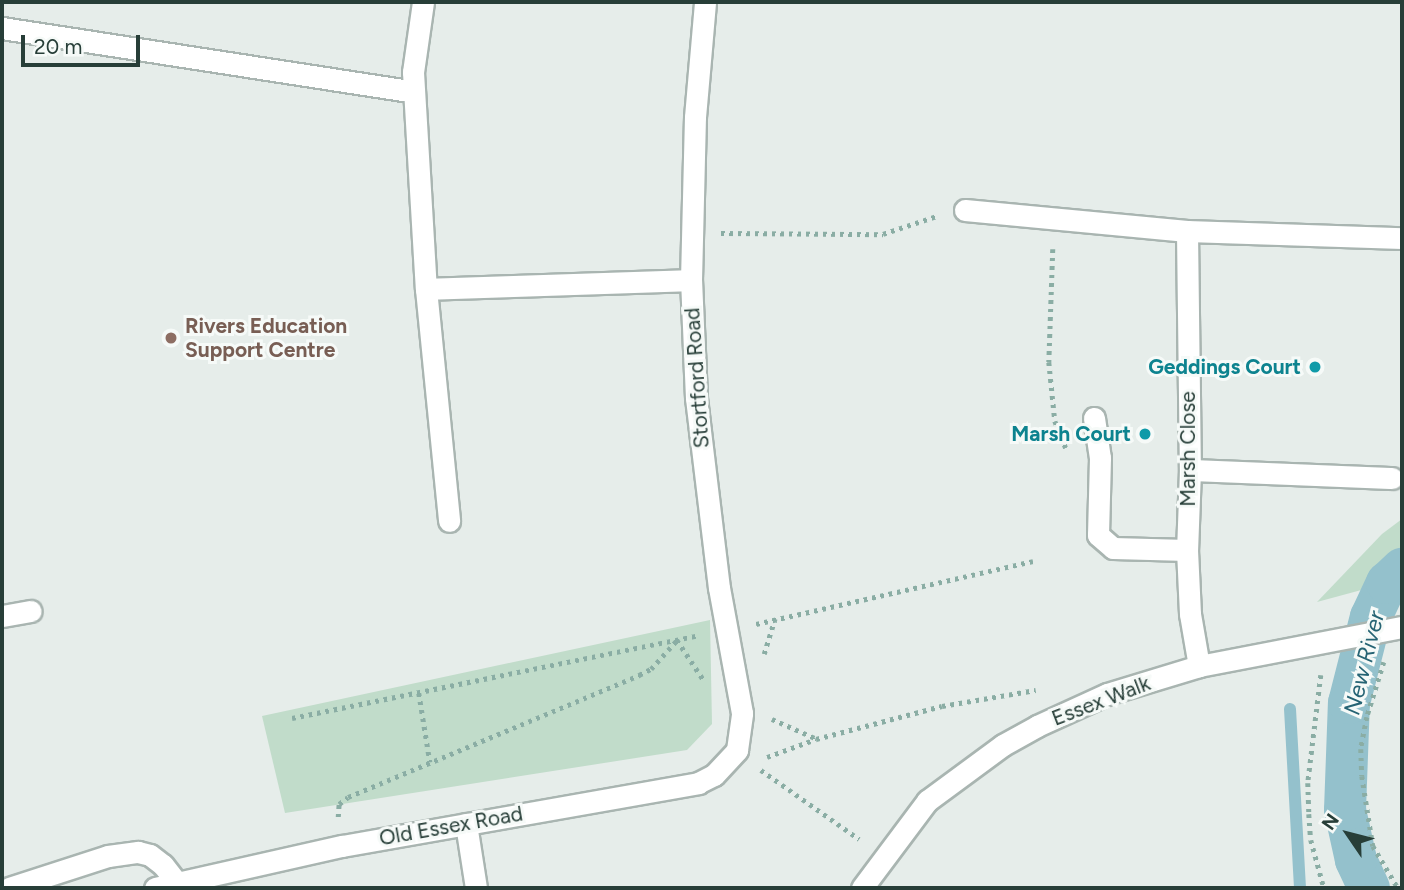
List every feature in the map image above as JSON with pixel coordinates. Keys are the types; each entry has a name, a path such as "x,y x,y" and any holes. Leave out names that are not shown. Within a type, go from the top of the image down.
{"street":[{"path":"423,2 413,72 414,92 426,289 449,521"},
{"name":"Stortford Road","path":"705,2 695,117 692,232 691,279 696,398 707,503 739,699 745,757"},
{"path":"2,28 414,92"},
{"path":"965,210 1187,231 1402,238"},
{"name":"Marsh Close","path":"1187,231 1187,550 1190,614 1199,666"},
{"path":"426,289 691,279"},
{"path":"1094,418 1100,467 1098,535 1113,548 1187,550"},
{"path":"1189,470 1392,478"},
{"path":"2,616 31,611"},
{"name":"Essex Walk","path":"862,888 927,801 1003,745 1107,694 1199,666 1400,627"},
{"name":"Old Essex Road","path":"155,888 342,846 698,783 745,757"},
{"path":"466,824 476,888"},
{"path":"9,888 108,856 138,852 150,855 163,864 177,883"}],"path":[{"path":"692,232 883,234 942,215"},
{"path":"1054,217 1049,362 1055,421 1063,445 1072,454 1100,467"},
{"path":"292,718 775,620 1033,561"},
{"path":"763,657 775,620"},
{"path":"1398,888 1373,846 1361,749 1374,687 1400,627"},
{"path":"677,640 705,681"},
{"path":"342,846 337,814 339,804 348,797 639,675 651,669 677,640"},
{"path":"1324,888 1311,840 1308,783 1328,642"},
{"path":"745,757 942,706 1040,690"},
{"path":"419,693 430,762"},
{"path":"739,699 778,723 816,739"},
{"path":"745,757 865,843"}],"green space":[{"path":"1402,519 1402,579 1317,602 1382,534"},
{"path":"710,620 712,724 687,750 285,813 262,716"}],"waterway":[{"name":"New River","path":"1369,888 1356,860 1345,810 1349,703 1371,617 1387,583 1402,569"},
{"path":"1290,709 1300,888"}],"place":[{"name":"Rivers Education Support Centre","path":"171,338"},
{"name":"Geddings Court","path":"1315,367"},
{"name":"Marsh Court","path":"1145,434"}]}
